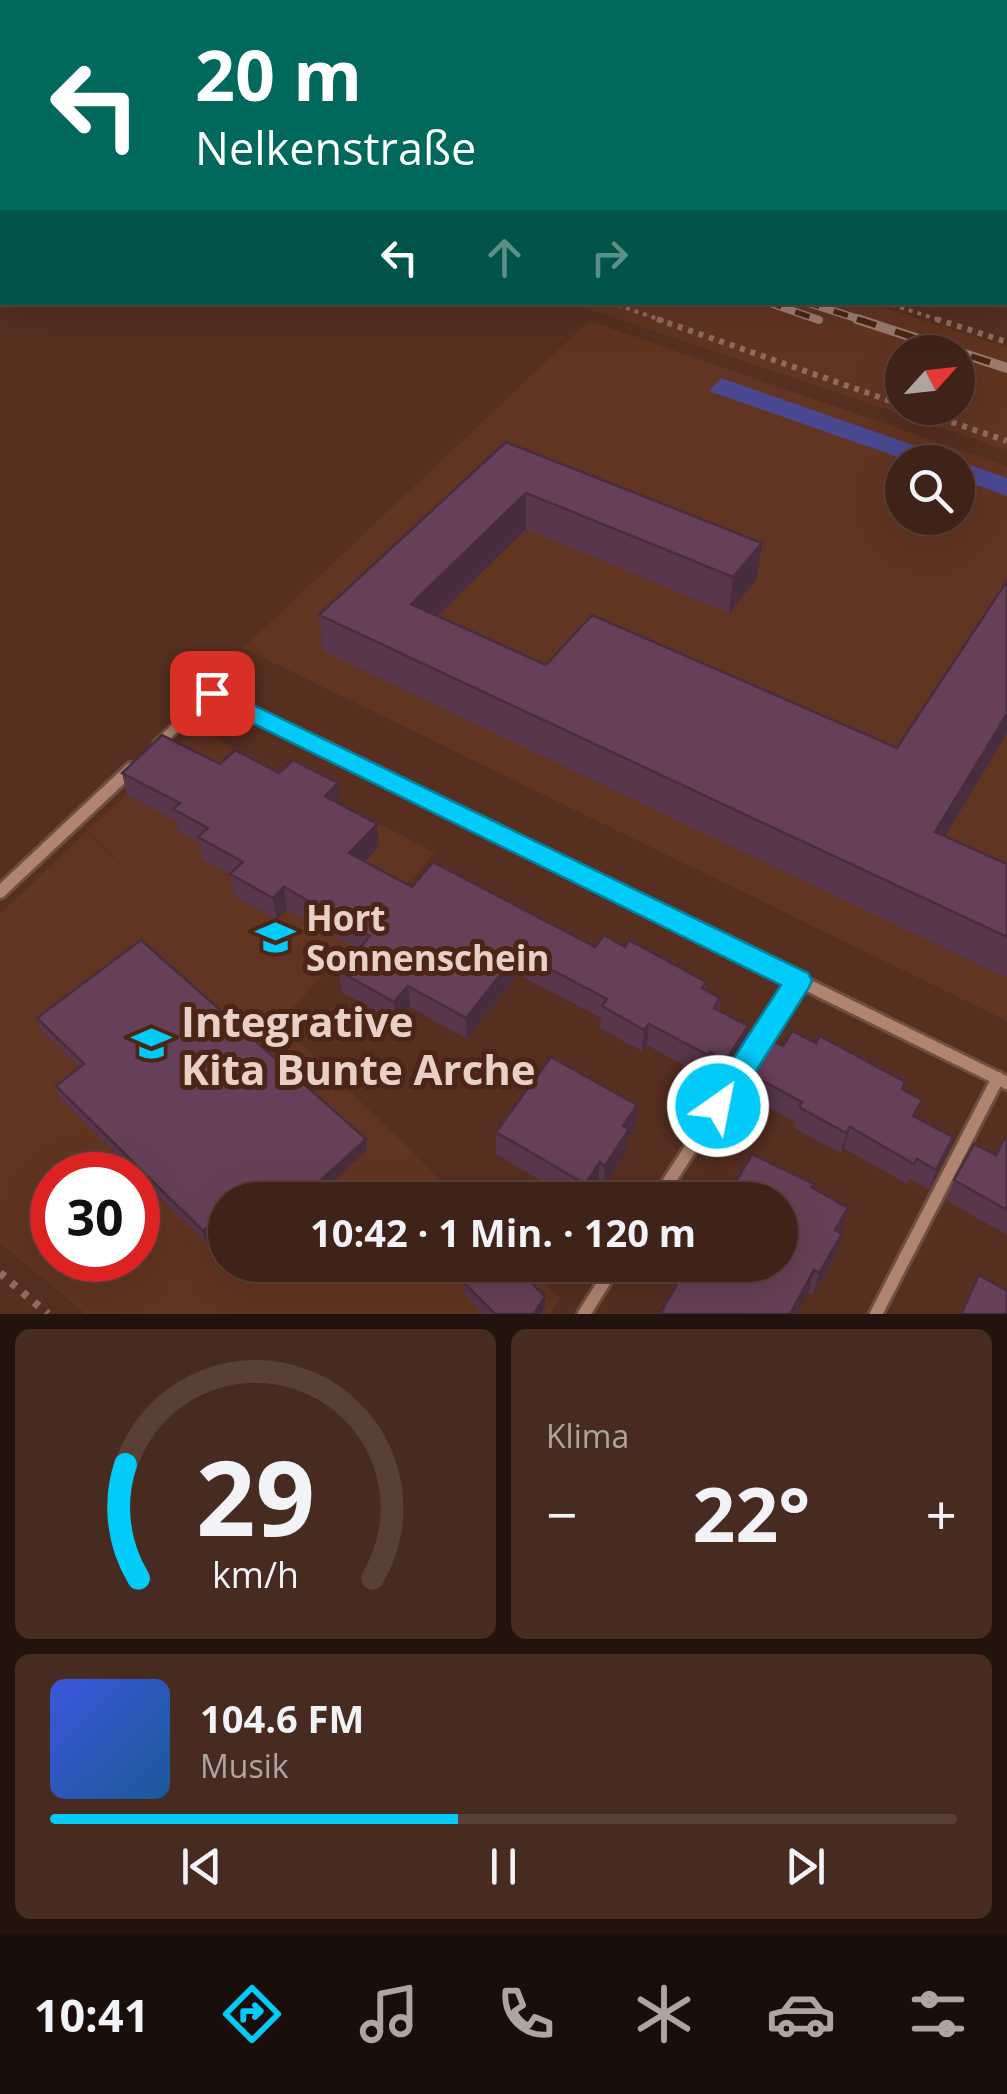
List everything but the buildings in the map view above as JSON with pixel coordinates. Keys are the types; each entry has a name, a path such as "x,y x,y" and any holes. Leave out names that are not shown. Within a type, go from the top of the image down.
{"street":[{"path":"0,892 212,693 1002,1081 876,1314"},
{"path":"669,1182 799,981"},
{"path":"584,1314 604,1282"}],"path":[{"path":"618,305 885,399"},
{"path":"892,305 1007,342"},
{"path":"960,425 1007,441"},
{"path":"0,1273 48,1314"}],"shaded area":[{"path":"584,305 876,305 970,335 885,335 885,409 582,307"},
{"path":"589,321 946,445 885,445 885,535 975,535 975,455 1007,466 1007,1021 243,648"},
{"path":"975,337 1007,347 1007,450 933,425 975,425"},
{"path":"721,378 913,445 885,445 885,453 709,391"},
{"path":"975,467 1007,478 1007,496 975,484"},
{"name":"Integrative Kita Bunte Arche","path":"206,733 435,853 280,1022 443,1182 208,1182 208,1282 545,1282 561,1298 550,1314 86,1314 47,1282 160,1282 160,1152 30,1152 30,1268 0,1243 0,914 86,832 136,880 87,831 186,739"}],"railway":[{"path":"776,305 819,320"},
{"path":"814,305 865,321"},
{"path":"857,319 1007,368"}],"place":[{"name":"Hort Sonnenschein","path":"276,937"},
{"name":"Integrative Kita Bunte Arche","path":"151,1044"}],"route":[{"path":"212,693 799,981 718,1106"}]}
